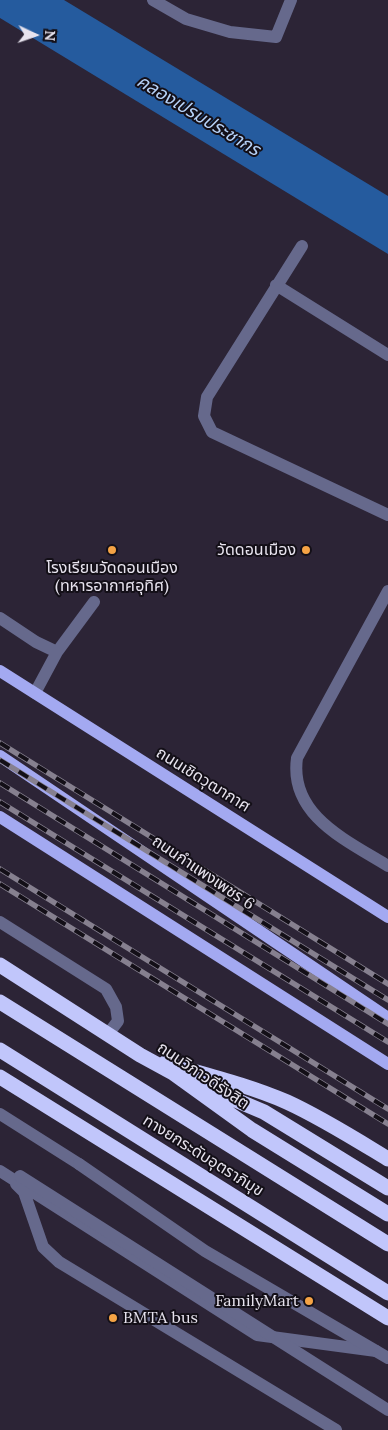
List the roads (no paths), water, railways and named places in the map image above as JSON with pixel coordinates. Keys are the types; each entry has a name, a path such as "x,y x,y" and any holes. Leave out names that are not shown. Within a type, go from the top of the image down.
{"highway":[{"name":"ถนนวิภาวดีรังสิต","path":"0,964 140,1055 173,1073 252,1130 388,1214"},
{"name":"ทางยกระดับอุตราภิมุข","path":"0,1002 388,1244"},
{"name":"ทางยกระดับอุตราภิมุข","path":"0,1050 388,1293"},
{"path":"140,1055 260,1092 288,1103 331,1125 388,1159"},
{"path":"173,1073 264,1112 388,1188"},
{"path":"0,1077 388,1318"}],"main road":[{"name":"ถนนเชิดวุฒากาศ","path":"0,671 388,917"},
{"name":"ถนนกำแพงเพชร 6","path":"0,756 388,1018"},
{"path":"0,817 388,1064"}],"street":[{"path":"153,0 186,19 230,32 276,37 291,0"},
{"path":"302,246 207,397 204,416 212,432 388,515"},
{"path":"276,285 388,354"},
{"path":"388,591 297,758 295,773 298,791 308,808 339,836 388,866"},
{"path":"35,693 58,652 94,602"},
{"path":"0,618 36,642 58,652"},
{"path":"0,922 106,989 116,1007 118,1021 108,1034"},
{"path":"0,1114 78,1164 205,1251 388,1358"},
{"path":"0,1164 16,1177 257,1335 388,1352"},
{"path":"0,1171 16,1177 388,1410"},
{"path":"16,1177 24,1192 43,1247 59,1262 336,1430"}],"water":[{"name":"คลองเปรมประชากร","path":"0,0 64,0 388,196 388,254 0,18"}],"railway":[{"path":"0,743 388,984"},
{"path":"0,760 388,1000"},
{"path":"0,783 388,1024"},
{"path":"0,802 388,1042"},
{"path":"0,869 388,1109"},
{"path":"0,884 388,1124"}],"place":[{"name":"โรงเรียนวัดดอนเมือง (ทหารอากาศอุทิศ)","path":"112,550"},
{"name":"วัดดอนเมือง","path":"306,550"},
{"name":"FamilyMart","path":"309,1301"},
{"name":"BMTA bus","path":"113,1318"}]}
